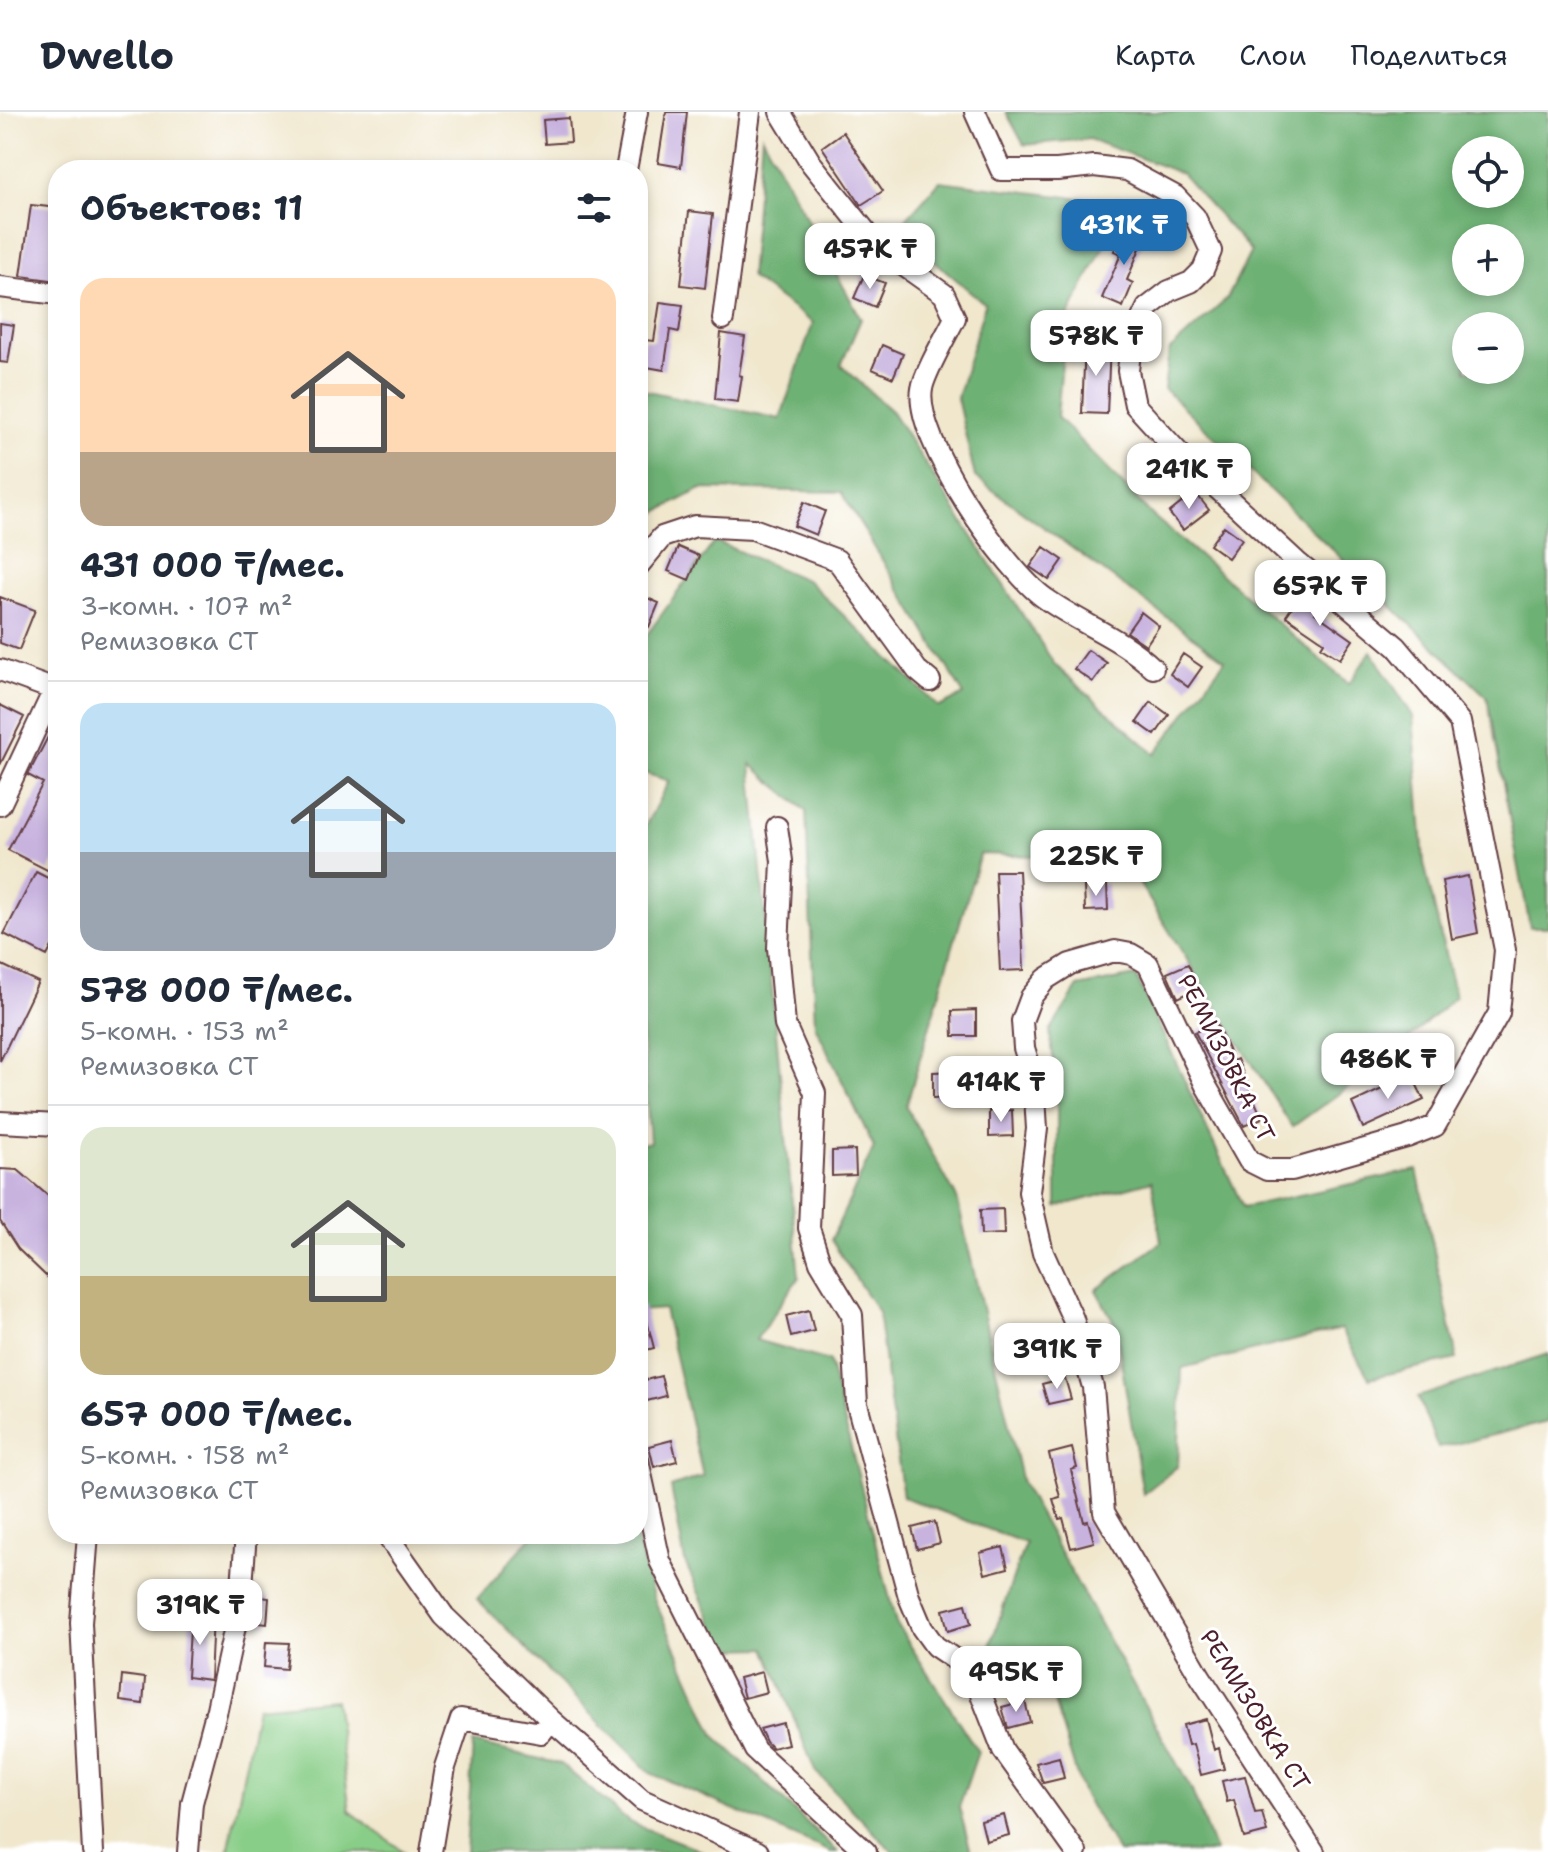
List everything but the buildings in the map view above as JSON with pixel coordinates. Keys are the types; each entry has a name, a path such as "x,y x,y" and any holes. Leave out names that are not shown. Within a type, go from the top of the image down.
{"street":[{"path":"628,160 637,112"},
{"path":"723,319 750,112"},
{"path":"780,112 811,163 879,248 944,294 955,318 922,389 923,421 944,466 972,512 1016,572 1043,597 1134,649 1153,668"},
{"name":"РЕМИЗОВКА СТ","path":"975,112 1001,170 1057,170 1094,166 1127,170 1175,196 1195,217 1211,251 1203,270 1191,282 1169,291 1147,308 1131,342 1128,371 1135,405 1179,453 1299,564 1397,647 1460,722 1505,950 1499,1013 1435,1126 1292,1170 1267,1170 1249,1161 1206,1086 1148,964 1131,954 1115,951 1070,964 1046,979 1031,997 1022,1021 1024,1048 1034,1080 1037,1129 1029,1192 1043,1253 1073,1319 1093,1387 1104,1512 1200,1676 1314,1852"},
{"path":"0,287 48,293"},
{"path":"648,554 662,537 695,526 753,529 837,560 917,670 930,681"},
{"path":"0,670 48,688"},
{"path":"0,805 48,707"},
{"path":"777,827 782,861 778,948 785,1025 815,1093 809,1228 820,1262 852,1315 857,1404 909,1597 922,1628 935,1646 972,1671 1003,1750 1076,1852"},
{"path":"0,1122 48,1124"},
{"path":"648,1506 660,1561 755,1750 866,1852"},
{"path":"87,1544 81,1623 93,1852"},
{"path":"188,1852 192,1803 241,1599 245,1544"},
{"path":"393,1544 444,1616 551,1720 642,1800 758,1852"},
{"path":"431,1852 445,1767 461,1719 541,1733 551,1720"}],"green space":[{"path":"1006,112 1548,112 1548,927 1530,927 1487,697 1164,389 1169,351 1227,299 1251,251 1181,173 1089,139 1024,145"},
{"path":"762,136 861,319 841,365 892,412 1055,665 1155,754 1225,660 975,477 957,398 985,304 897,229 940,181 1125,204 1066,321 1057,417 1152,515 1349,684 1371,651 1413,716 1424,863 1455,997 1383,1062 1292,1127 1124,859 980,854 906,1107 957,1198 1022,1483 1192,1791 1215,1852 1118,1852 1082,1792 1047,1679 989,1649 1025,1543 903,1497 878,1312 831,1240 874,1147 815,1025 806,811 751,764 799,1277 756,1340 829,1361 896,1623 978,1752 959,1807 971,1852 893,1852 815,1771 766,1648 724,1649 685,1562 671,1487 703,1476 664,1309 648,1310 648,821 669,781 648,774 648,633 715,541 808,581 939,707 964,695 841,492 701,489 648,517 648,391 780,419 813,323 750,277"},
{"path":"1136,976 1243,1207 1417,1170 1457,1359 1369,1378 1341,1329 1182,1368 1178,1466 1143,1494 1115,1324 1096,1290 1161,1242 1152,1181 1057,1207 1057,1090 1050,1031 1078,987"},
{"path":"1548,1354 1548,1422 1438,1448 1418,1397"},
{"path":"525,1544 638,1544 654,1599 715,1736 838,1852 831,1852 650,1773 477,1599"},
{"path":"335,1700 350,1811 404,1852 228,1852 257,1707"},
{"path":"473,1743 561,1764 629,1822 704,1852 466,1852"}]}
